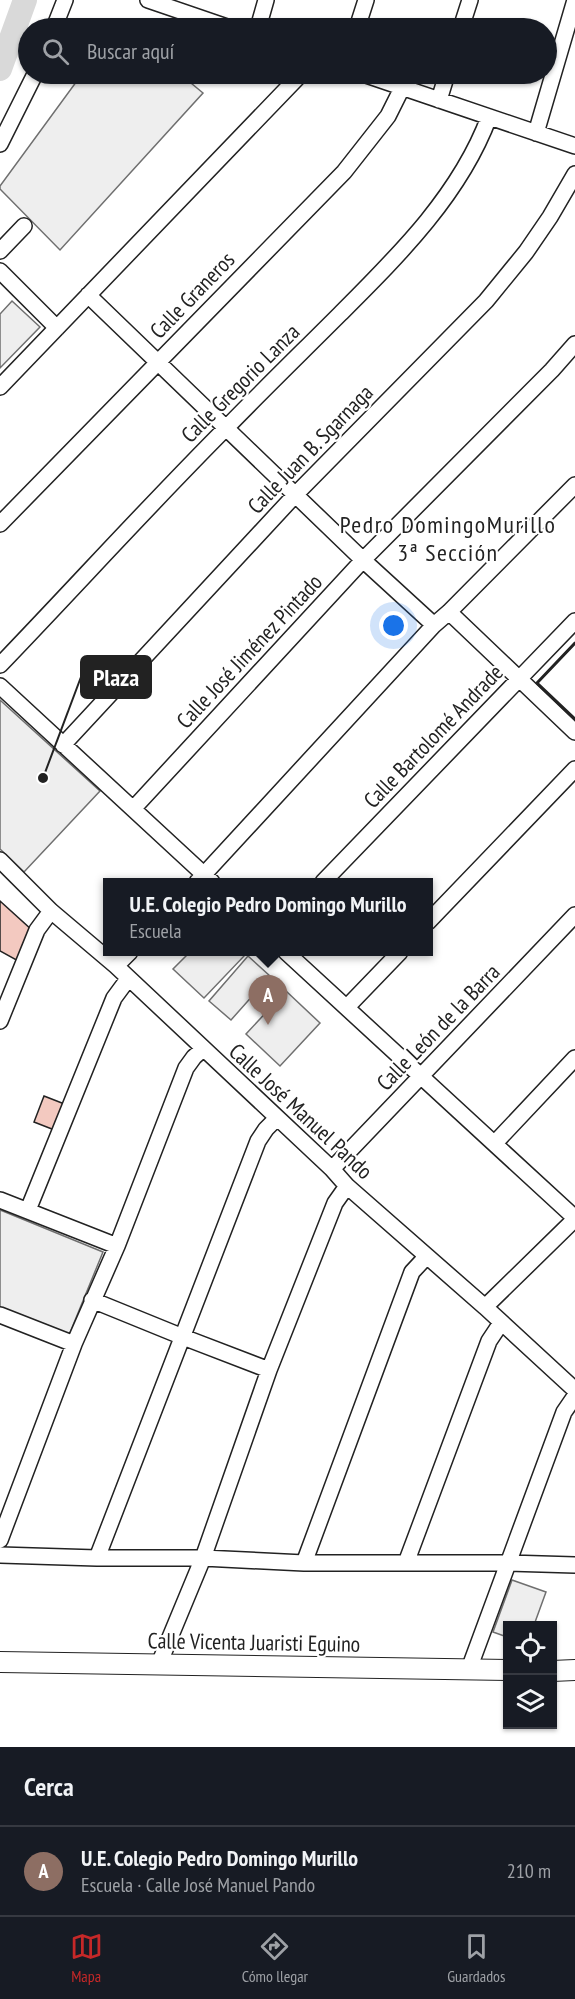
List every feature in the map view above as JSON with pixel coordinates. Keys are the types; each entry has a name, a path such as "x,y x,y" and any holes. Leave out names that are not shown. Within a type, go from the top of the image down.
{"main road":[{"name":"Calle Vicenta Juaristi Eguino","path":"0,1662 503,1670"},
{"path":"557,1671 575,1670"}],"street":[{"path":"58,18 65,0"},
{"path":"148,0 188,7 210,18"},
{"path":"261,18 266,0"},
{"path":"360,18 366,0"},
{"path":"464,18 470,0"},
{"path":"557,61 575,0"},
{"path":"0,144 30,84"},
{"path":"0,387 291,84"},
{"path":"391,84 575,146"},
{"path":"439,100 444,84"},
{"path":"536,133 550,84"},
{"name":"Calle Graneros","path":"0,524 344,172 388,116 402,88"},
{"name":"Calle Gregorio Lanza","path":"0,665 226,428 389,265 434,213 483,135 489,117"},
{"name":"Calle Juan B. Sgarnaga","path":"63,745 295,495 486,301 538,235 575,174"},
{"path":"0,251 24,226"},
{"path":"0,271 57,328"},
{"path":"88,296 363,560 434,624"},
{"name":"Calle José Jiménez Pintado","path":"133,809 363,560 575,344"},
{"path":"206,878 434,624 449,612 575,485"},
{"path":"449,612 575,732"},
{"name":"Calle Bartolomé Andrade","path":"327,878 575,621"},
{"path":"0,687 133,809 202,878"},
{"path":"433,918 575,769"},
{"name":"Calle José Manuel Pando","path":"0,860 51,910 103,955"},
{"path":"0,1021 37,930 51,910"},
{"name":"Calle León de la Barra","path":"332,1169 575,915"},
{"name":"Calle José Manuel Pando","path":"104,956 332,1169 347,1186 485,1307 575,1390"},
{"path":"116,966 125,956"},
{"path":"291,956 573,1212 485,1307"},
{"path":"347,1007 395,956"},
{"path":"28,1210 114,998 128,979"},
{"path":"0,1540 74,1344 117,1246 186,1068 203,1049"},
{"path":"495,1143 575,1058"},
{"path":"97,1558 258,1141 277,1118"},
{"path":"159,1664 203,1558 269,1370 334,1203 347,1186"},
{"path":"0,1200 117,1246"},
{"path":"303,1563 412,1272 426,1257"},
{"path":"92,1300 183,1338 269,1370"},
{"path":"0,1315 74,1344"},
{"path":"406,1563 489,1341 501,1323"},
{"path":"470,1669 564,1412 575,1396"},
{"path":"0,1555 203,1558 303,1563 575,1565"}],"shaded area":[{"path":"75,84 192,84 203,93 60,250 0,189"},
{"path":"12,301 40,327 0,368 0,314"},
{"path":"0,700 100,791 24,872 0,849"},
{"path":"186,956 244,956 204,998 173,969"},
{"path":"248,956 270,976 231,1020 209,1001"},
{"path":"286,991 320,1023 280,1066 246,1034"},
{"path":"0,1210 103,1252 69,1335 0,1307"},
{"path":"512,1580 546,1592 535,1621 503,1621 503,1636 493,1632"}],"building":[{"path":"0,901 33,931 20,962 0,951"},
{"path":"44,1096 67,1105 57,1131 34,1122"}],"waterway":[{"path":"18,18 25,0"},
{"path":"0,69 18,19"}],"wall":[{"path":"575,643 537,683 575,719"}],"place":[{"name":"Plaza","path":"43,778"},
{"name":"U.E. Colegio Pedro Domingo Murillo","path":"268,1025"}],"district":[{"name":"Pedro DomingoMurillo 3ª Sección","path":"448,539"}]}
